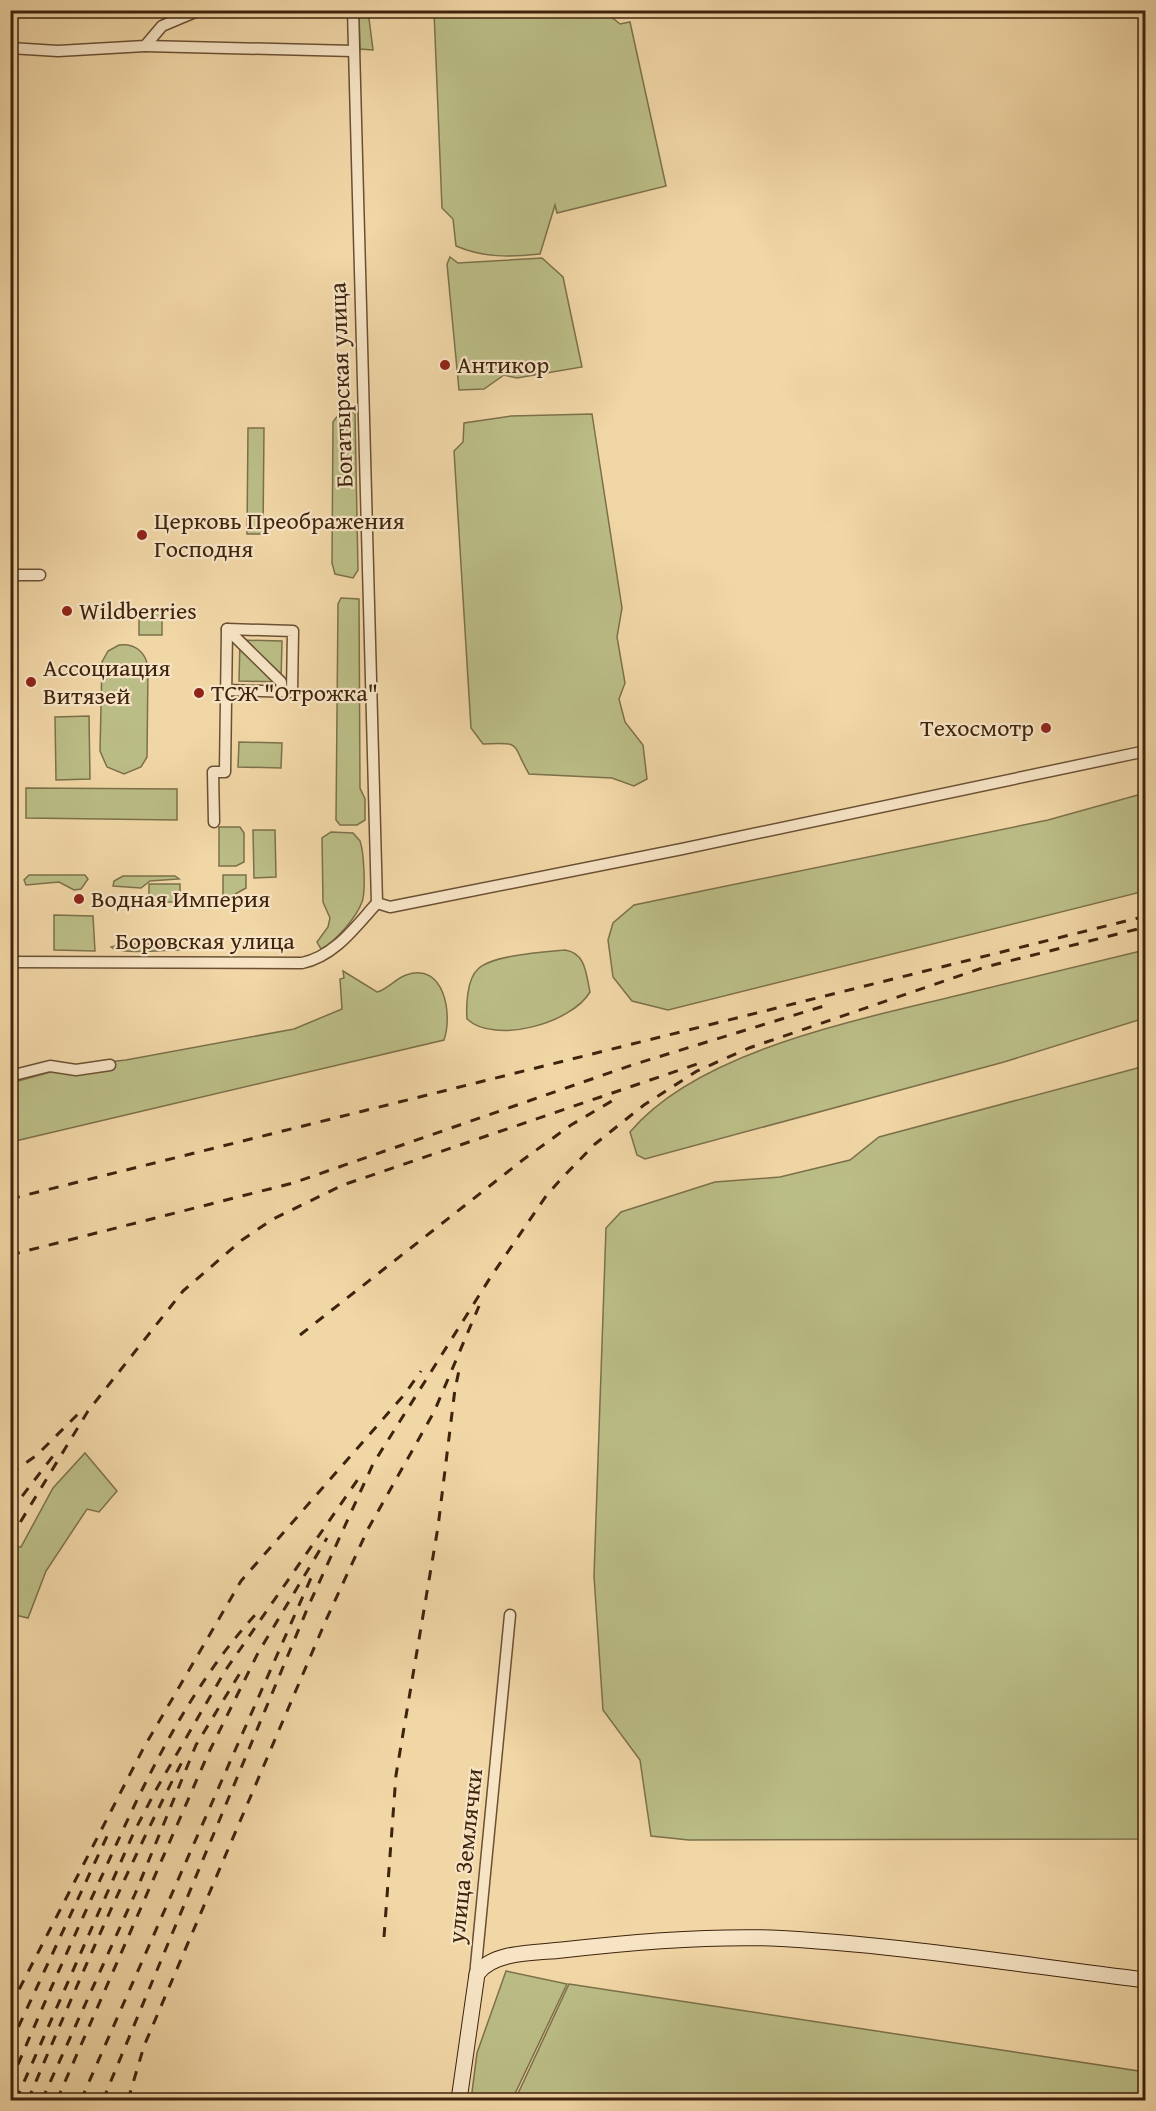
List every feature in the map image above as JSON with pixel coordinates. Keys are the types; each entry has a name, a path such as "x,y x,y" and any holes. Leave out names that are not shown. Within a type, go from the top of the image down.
{"street":[{"path":"145,46 162,26 200,10"},
{"name":"Богатырская улица","path":"353,10 377,903"},
{"path":"10,48 58,51 145,46 354,51"},
{"path":"10,575 40,575"},
{"path":"226,690 291,692 292,631 227,629"},
{"path":"214,822 213,772 225,772 227,629"},
{"path":"227,629 282,682 282,692"},
{"path":"377,903 390,907 510,885 1146,751"},
{"name":"Боровская улица","path":"10,962 302,963 317,959 331,951 377,903"},
{"path":"10,1076 50,1065 76,1070 110,1065"},
{"name":"улица Землячки","path":"459,2100 484,1902 510,1615"},
{"path":"474,1982 477,1974 487,1964 517,1955 610,1944 714,1938 769,1938 887,1948 1146,1980"}],"green space":[{"path":"359,11 368,11 373,50 360,49"},
{"path":"434,11 604,11 620,24 630,22 666,186 557,213 555,205 540,254 497,256 477,253 456,246 453,219 442,208"},
{"path":"450,257 458,263 542,258 563,277 582,367 517,378 504,375 484,389 459,390 447,264"},
{"path":"351,410 355,414 358,570 353,578 335,574 332,563 333,422 339,414"},
{"path":"592,414 622,608 617,637 625,683 619,699 625,722 643,745 647,779 634,786 612,778 529,774 514,747 505,743 483,744 471,728 454,451 463,442 464,423 511,416"},
{"path":"248,428 264,428 263,534 247,534"},
{"path":"341,598 359,599 360,788 365,799 365,820 357,825 340,825 336,820 338,604"},
{"path":"139,612 162,612 162,635 139,635"},
{"path":"240,640 282,641 281,682 239,681"},
{"path":"119,645 135,647 139,650 145,657 148,668 147,757 141,767 124,774 107,767 100,751 102,662 108,651"},
{"path":"89,716 90,779 56,780 55,717"},
{"path":"239,742 282,743 281,768 238,767"},
{"path":"26,788 177,789 177,820 26,818"},
{"path":"1145,793 1145,891 668,1010 632,1001 613,977 608,940 613,923 634,905 1048,820"},
{"path":"219,827 240,827 244,833 244,862 236,866 219,866"},
{"path":"253,830 275,830 276,877 254,878"},
{"path":"331,832 353,833 360,841 364,889 362,902 350,922 333,941 321,949 317,942 328,927 330,918 323,902 322,838"},
{"path":"29,875 85,875 88,879 81,889 74,890 59,882 26,885 24,880"},
{"path":"223,875 246,875 246,888 223,901"},
{"path":"123,876 175,876 179,879 150,881 141,888 113,886 114,881"},
{"path":"149,884 180,884 180,902 149,902"},
{"path":"54,915 93,916 95,951 54,950"},
{"path":"122,944 181,944 183,947 179,950 143,952 123,951 111,947"},
{"path":"565,950 577,955 584,965 590,992 581,1003 567,1013 532,1027 513,1030 480,1027 467,1019 469,986 474,973 485,964 506,957"},
{"path":"1145,950 1145,1018 1004,1062 645,1159 637,1155 630,1132 659,1104 695,1081 735,1060 824,1029"},
{"path":"343,971 377,992 406,975 419,973 429,976 443,992 446,1004 447,1029 444,1040 11,1142 11,1083 72,1066 126,1060 294,1029 342,1009 340,979 344,978"},
{"path":"1145,1066 1145,1839 689,1840 651,1836 640,1760 603,1710 594,1576 606,1228 621,1212 715,1182 780,1177 850,1160 879,1137"},
{"path":"85,1453 117,1491 99,1512 87,1509 46,1571 28,1618 11,1614 11,1561 53,1488"},
{"path":"506,1971 567,1984 512,2100 471,2100 477,2053"},
{"path":"569,1984 1145,2072 1145,2100 515,2100"}],"railway":[{"path":"10,1199 1146,916"},
{"path":"103,2100 308,1607 373,1464 490,1278 546,1196 595,1144 644,1105 697,1071 749,1048 985,967 1146,927"},
{"path":"10,1255 293,1183 632,1065 824,1006"},
{"path":"10,1539 88,1411 183,1291 242,1240 273,1219 343,1185 700,1063"},
{"path":"300,1335 524,1159 571,1125 617,1098"},
{"path":"128,2100 144,2046 326,1620 368,1529 434,1412 479,1306"},
{"path":"384,1937 396,1775 438,1527 455,1389 460,1366"},
{"path":"10,2007 143,1749 241,1581 404,1395 421,1371"},
{"path":"10,1474 37,1455 84,1408"},
{"path":"10,1512 53,1456"},
{"path":"16,2100 134,1832 157,1788 225,1671 363,1472"},
{"path":"57,2100 208,1754 258,1653 327,1538"},
{"path":"81,2100 311,1578"},
{"path":"10,2083 81,1920 171,1734 210,1671 256,1614"},
{"path":"42,2100 135,1894 196,1745 240,1673"},
{"path":"28,2100 122,1885 184,1758"},
{"path":"10,2045 109,1832"}],"place":[{"name":"Антикор","path":"445,365"},
{"name":"Церковь Преображения Господня","path":"142,535"},
{"name":"Wildberries","path":"67,611"},
{"name":"Ассоциация Витязей","path":"31,682"},
{"name":"ТСЖ \"Отрожка\"","path":"199,693"},
{"name":"Техосмотр","path":"1046,728"},
{"name":"Водная Империя","path":"79,899"}]}
